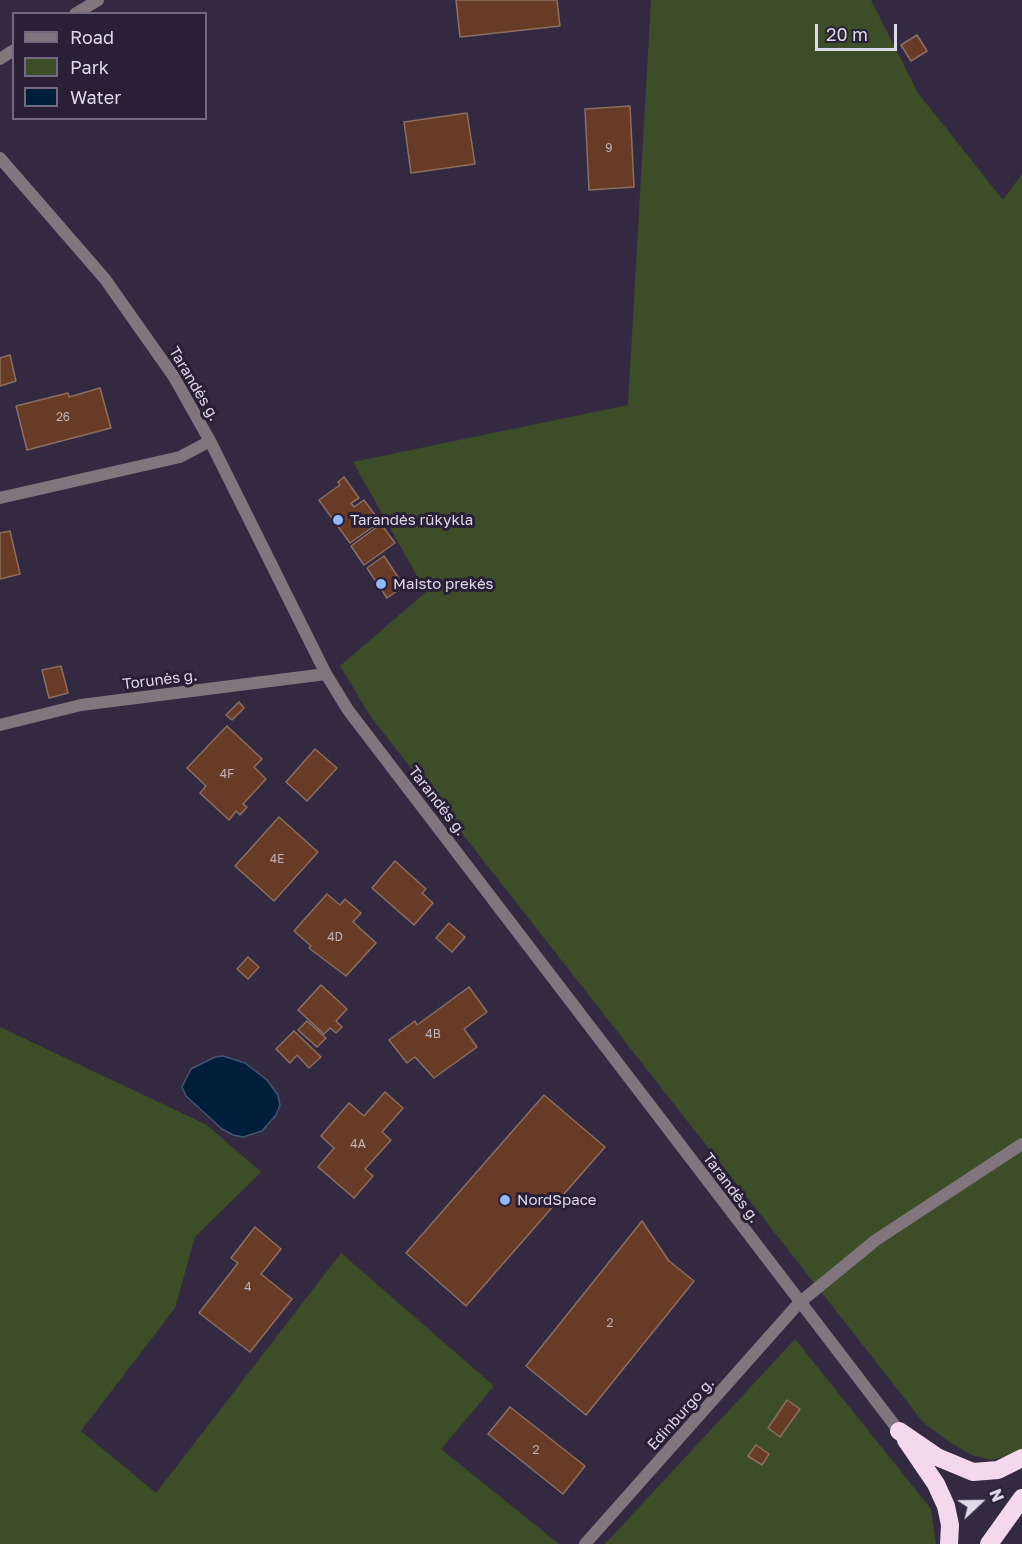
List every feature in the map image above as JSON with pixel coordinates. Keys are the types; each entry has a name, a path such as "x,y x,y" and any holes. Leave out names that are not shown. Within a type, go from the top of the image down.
{"highway":[{"path":"899,1431 937,1457 973,1472 998,1470 1022,1458"},
{"path":"899,1431 936,1484 946,1506 950,1525 949,1544"},
{"path":"989,1544 1022,1498"}],"street":[{"path":"78,12 98,0"},
{"name":"Tarandės g.","path":"0,158 109,285 174,377 210,441 326,674 348,710 899,1431"},
{"path":"0,498 180,457 210,441"},
{"name":"Torunės g.","path":"0,725 81,705 326,674"},
{"name":"Edinburgo g.","path":"585,1544 799,1303 876,1240 1022,1144"}],"green space":[{"path":"651,0 871,0 918,93 1003,200 1022,174 1022,1449 1011,1456 990,1460 972,1455 949,1442 923,1422 371,717 340,666 426,592 353,462 628,405"},
{"path":"0,1027 207,1125 261,1172 195,1237 175,1308 81,1431 156,1493 341,1253 494,1386 441,1449 559,1544 0,1544"},
{"path":"795,1339 931,1509 936,1544 605,1544"}],"water":[{"path":"223,1056 245,1063 267,1080 278,1095 280,1105 276,1115 262,1131 243,1137 233,1135 222,1129 186,1096 182,1087 191,1069 215,1057"}],"building":[{"path":"456,0 557,0 560,26 460,37"},
{"path":"917,35 927,51 911,61 901,45"},
{"path":"630,106 634,187 589,190 585,109"},
{"path":"467,113 475,164 411,173 404,122"},
{"path":"10,355 16,381 0,386 0,358"},
{"path":"100,388 111,428 27,450 16,406 68,393 69,397"},
{"path":"344,477 359,498 351,503 354,507 364,500 380,522 350,543 319,500 340,485 338,482"},
{"path":"381,524 395,543 364,565 351,546"},
{"path":"10,531 20,574 0,579 0,533"},
{"path":"384,556 404,586 387,598 367,568"},
{"path":"61,666 68,693 49,698 42,670"},
{"path":"239,702 244,708 232,720 226,715"},
{"path":"227,726 262,759 254,767 266,779 243,804 247,807 240,815 236,811 229,820 200,793 206,786 187,768"},
{"path":"315,749 337,768 307,801 286,782"},
{"path":"279,817 318,852 274,901 235,866"},
{"path":"395,861 426,889 422,893 433,903 414,925 372,888"},
{"path":"327,894 340,905 345,899 361,913 353,922 376,943 346,976 309,948 311,946 294,931"},
{"path":"449,923 465,937 452,952 436,938"},
{"path":"248,957 259,967 248,979 237,969"},
{"path":"321,985 347,1009 336,1021 342,1027 336,1033 330,1028 324,1034 298,1010"},
{"path":"469,987 487,1012 464,1029 477,1047 434,1078 415,1057 407,1063 389,1040 415,1021 417,1025"},
{"path":"307,1021 326,1038 317,1047 298,1030"},
{"path":"294,1031 321,1057 309,1068 297,1055 290,1063 276,1049"},
{"path":"385,1092 403,1108 382,1132 391,1140 365,1169 373,1176 354,1198 318,1167 334,1148 321,1136 349,1103 364,1116"},
{"name":"NordSpace","path":"544,1095 605,1147 466,1306 406,1253"},
{"name":"NordSpace","path":"642,1221 669,1261 694,1281 586,1415 526,1366"},
{"path":"255,1227 281,1249 261,1274 292,1299 250,1352 199,1313 238,1263 231,1258"},
{"path":"787,1400 800,1409 780,1437 768,1428"},
{"path":"510,1407 585,1466 563,1494 488,1434"},
{"path":"756,1445 769,1454 762,1465 748,1456"}],"place":[{"name":"Tarandės rūkykla","path":"338,520"},
{"name":"Maisto prekės","path":"381,584"},
{"name":"NordSpace","path":"505,1200"}]}
